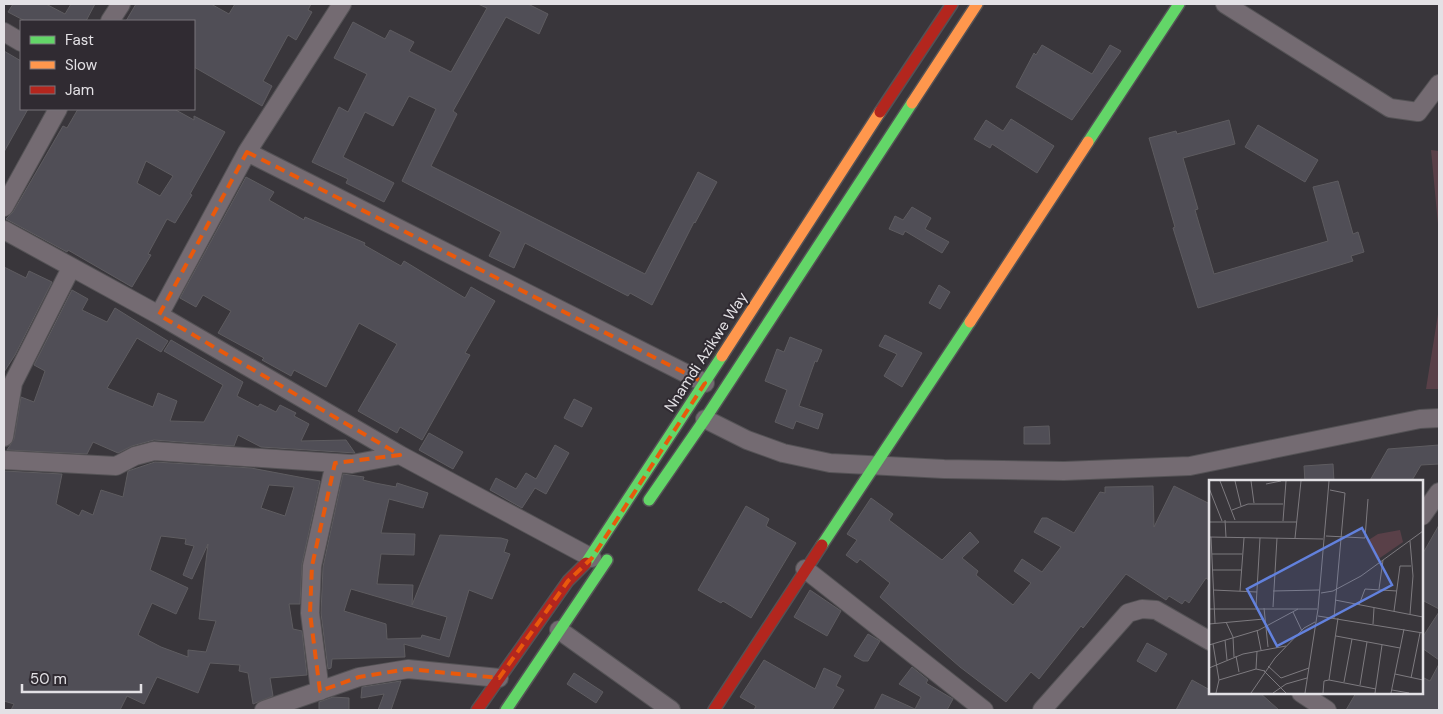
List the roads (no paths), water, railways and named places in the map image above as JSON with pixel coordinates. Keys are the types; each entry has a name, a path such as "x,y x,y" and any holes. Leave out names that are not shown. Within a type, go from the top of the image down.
{"main road":[{"name":"Nnamdi Azikwe Way","path":"477,710 568,581 592,558 663,444 705,383 838,175 952,4"},
{"path":"640,512 705,419 977,4"},
{"path":"714,710 1179,4"},
{"path":"506,710 613,552"}],"street":[{"path":"111,20 121,4"},
{"path":"159,314 248,152 342,4"},
{"path":"1225,4 1390,108 1418,112 1439,84"},
{"path":"4,32 20,41"},
{"path":"4,207 57,110"},
{"path":"248,152 705,383"},
{"path":"4,230 159,314 400,455 592,558"},
{"path":"4,437 8,382 71,268"},
{"path":"705,419 747,440 783,453 830,463 1064,471 1190,466 1420,419 1439,418"},
{"path":"4,460 116,466 135,456 154,451 352,464 400,455"},
{"path":"320,691 310,613 312,566 335,463"},
{"path":"1423,515 1439,492"},
{"path":"806,568 984,710"},
{"path":"1042,710 1128,613 1142,609 1156,610 1209,640"},
{"path":"560,630 671,710"},
{"path":"264,710 359,677 408,669 499,678"},
{"path":"1302,694 1326,710"}]}
